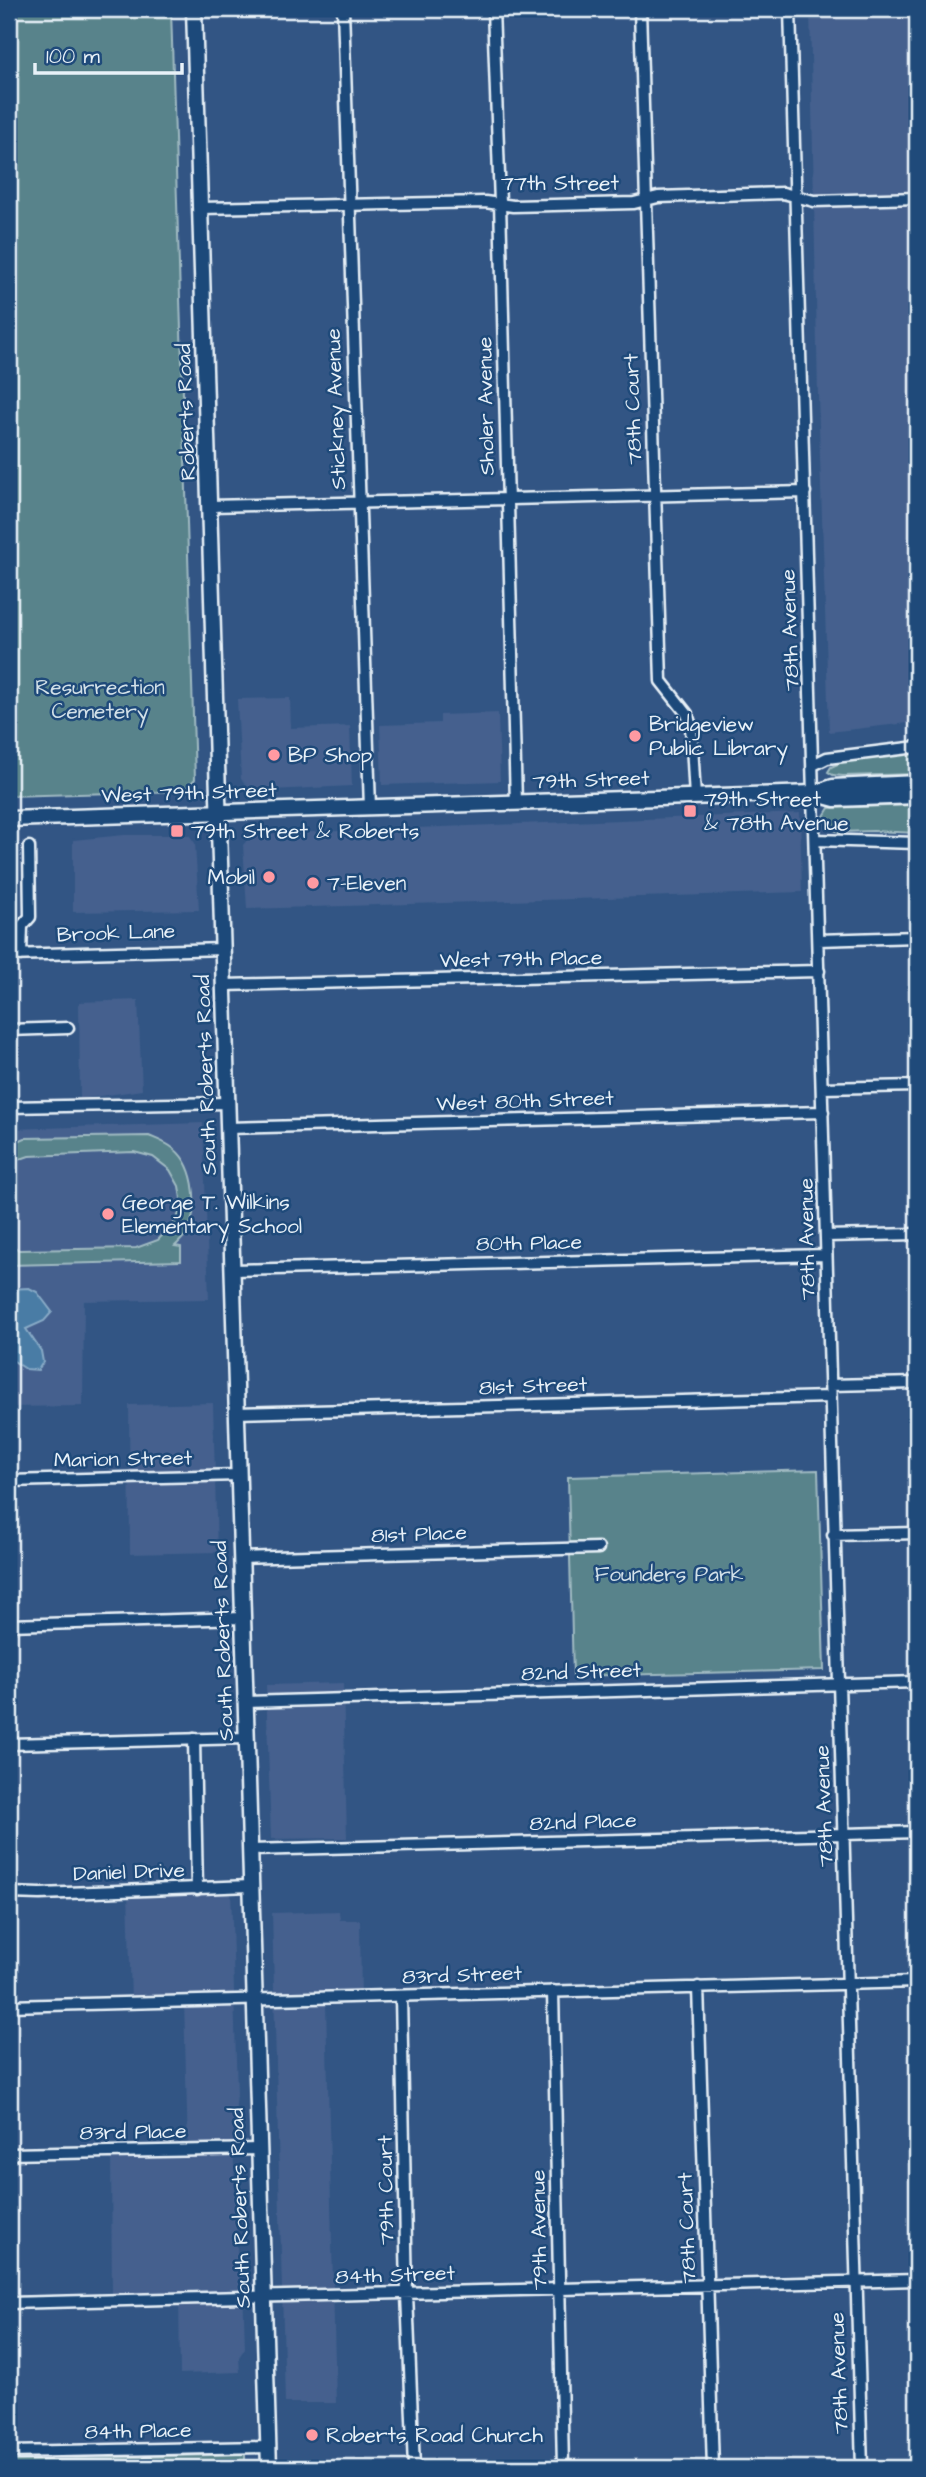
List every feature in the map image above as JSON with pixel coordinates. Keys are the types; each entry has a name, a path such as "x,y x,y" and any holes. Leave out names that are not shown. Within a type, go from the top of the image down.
{"street":[{"name":"Roberts Road","path":"194,9 220,813"},
{"name":"Stickney Avenue","path":"343,9 370,808"},
{"name":"Sholer Avenue","path":"493,9 516,803"},
{"name":"78th Court","path":"640,9 660,681 687,714 691,726 695,798"},
{"name":"78th Avenue","path":"790,9 862,2468"},
{"name":"77th Street","path":"200,208 634,203 658,197 783,193 814,201 917,198"},
{"path":"210,506 805,492"},
{"path":"813,765 827,758 917,747"},
{"name":"79th Street","path":"370,808 813,793 833,787 917,783"},
{"name":"79th Street","path":"813,793 835,799 917,796"},
{"name":"West 79th Street","path":"9,819 370,808"},
{"name":"South Roberts Road","path":"220,813 269,2468"},
{"path":"815,840 917,843"},
{"path":"21,955 22,926 30,916 29,848"},
{"path":"818,940 917,937"},
{"name":"Brook Lane","path":"9,955 224,949"},
{"name":"West 79th Place","path":"225,985 819,971"},
{"path":"9,1030 68,1028"},
{"path":"822,1088 917,1086"},
{"path":"9,1107 228,1103"},
{"name":"West 80th Street","path":"229,1128 822,1112"},
{"path":"826,1237 917,1234"},
{"name":"80th Place","path":"233,1270 826,1255"},
{"path":"830,1385 917,1383"},
{"name":"81st Street","path":"237,1413 830,1397"},
{"name":"Marion Street","path":"9,1481 239,1475"},
{"path":"833,1535 917,1533"},
{"name":"81st Place","path":"242,1558 598,1548"},
{"path":"9,1625 243,1618"},
{"name":"82nd Street","path":"246,1702 917,1682"},
{"path":"9,1744 247,1738"},
{"path":"194,1739 197,1889"},
{"name":"82nd Place","path":"250,1850 917,1832"},
{"name":"Daniel Drive","path":"9,1893 251,1886"},
{"name":"83rd Street","path":"9,2006 917,1982"},
{"name":"78th Court","path":"698,1987 713,2468"},
{"name":"79th Avenue","path":"553,1992 563,2468"},
{"name":"79th Court","path":"401,1996 407,2294 414,2468"},
{"name":"83rd Place","path":"9,2154 259,2149"},
{"name":"84th Street","path":"9,2303 917,2280"},
{"name":"84th Place","path":"9,2452 268,2447"}],"shaded area":[{"path":"810,9 917,9 917,722 829,732 818,396"},
{"path":"290,698 291,728 350,726 352,786 252,791 241,779 237,699"},
{"path":"498,713 500,781 382,785 380,725 440,723 440,715"},
{"path":"800,813 802,892 247,909 243,845 247,840 262,834"},
{"path":"124,835 189,835 195,843 199,910 73,912 73,840"},
{"path":"138,1000 142,1090 80,1099 79,1002"},
{"name":"George T. Wilkins Elementary School","path":"203,1123 209,1299 84,1301 83,1406 9,1407 9,1129"},
{"path":"29,1288 37,1292 52,1312 44,1321 26,1329 41,1351 43,1362 38,1370 26,1369 9,1358 9,1289"},
{"path":"213,1403 217,1552 130,1554 129,1405"},
{"path":"343,1683 347,1838 271,1839 266,1685"},
{"path":"231,1887 237,2093 233,2139 238,2272 243,2281 245,2348 239,2357 240,2372 180,2374 179,2299 112,2300 111,2152 188,2150 184,2002 131,2003 128,1891"},
{"path":"339,1911 340,1920 360,1920 361,2004 326,2005 336,2403 285,2403 272,1913"}],"green space":[{"name":"Resurrection Cemetery","path":"9,9 171,9 195,779 183,791 9,796"},
{"path":"917,751 917,774 843,776 828,772 831,767 842,762"},
{"path":"917,805 917,833 839,832 828,827 824,816 829,808"},
{"path":"149,1136 178,1153 190,1172 193,1183 194,1207 189,1229 175,1246 181,1247 181,1261 9,1265 9,1243 19,1250 136,1248 158,1240 176,1221 182,1205 179,1186 170,1170 153,1157 134,1152 29,1156 9,1163 9,1145 25,1138"},
{"name":"Founders Park","path":"818,1470 824,1670 573,1676 568,1477"},
{"path":"245,2454 245,2468 9,2468 9,2461"}],"place":[{"name":"Bridgeview Public Library","path":"635,736"},
{"name":"BP Shop","path":"274,755"},
{"name":"79th Street & 78th Avenue","path":"690,811"},
{"name":"79th Street & Roberts","path":"177,831"},
{"name":"Mobil","path":"269,877"},
{"name":"7-Eleven","path":"313,883"},
{"name":"George T. Wilkins Elementary School","path":"108,1214"},
{"name":"Roberts Road Church","path":"312,2435"}]}
